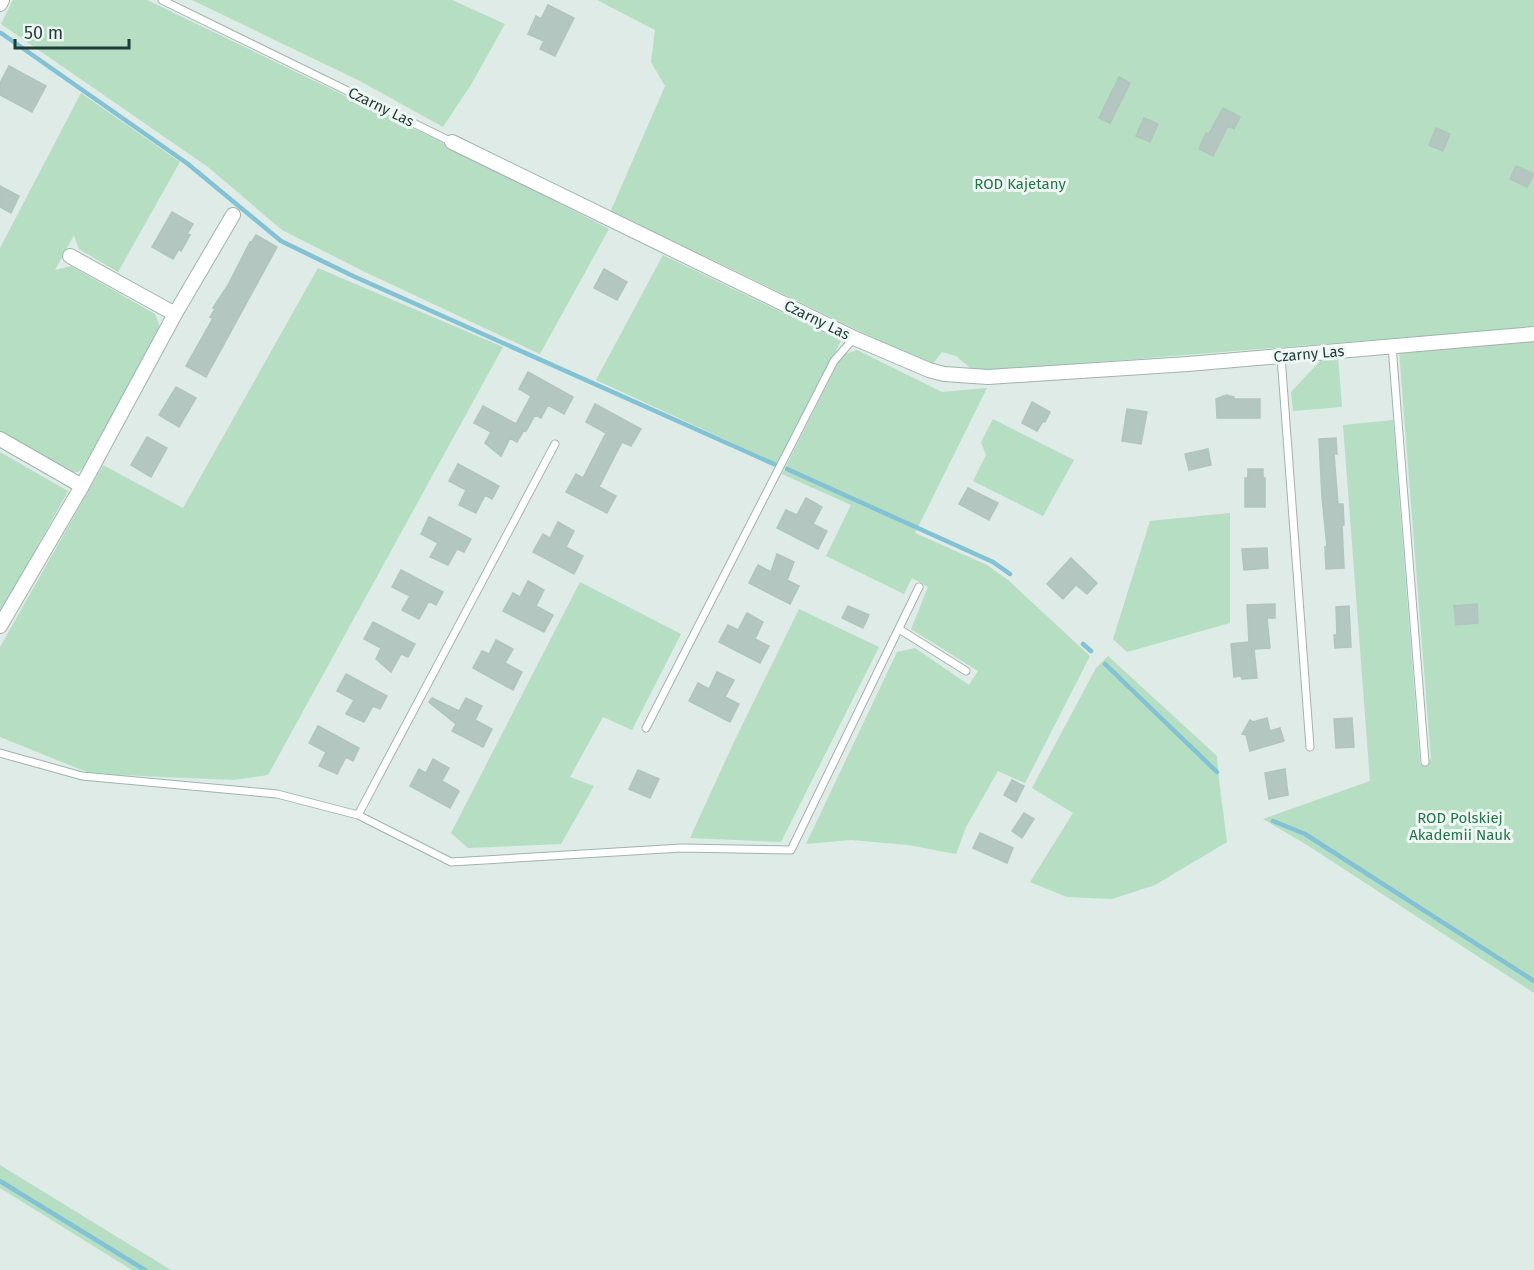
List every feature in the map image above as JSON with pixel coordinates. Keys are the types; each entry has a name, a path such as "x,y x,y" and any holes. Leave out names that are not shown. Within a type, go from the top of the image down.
{"street":[{"name":"Czarny Las","path":"452,142 854,338 929,370 963,376 988,376 1281,356 1534,334"},
{"path":"0,626 82,486 175,314 233,215"},
{"path":"70,256 175,314"},
{"path":"0,439 82,486"}],"lane":[{"name":"Czarny Las","path":"162,0 452,142"},
{"path":"646,728 834,361 854,338"},
{"path":"1392,346 1425,762"},
{"path":"1281,356 1310,747"},
{"path":"358,815 555,444"},
{"path":"0,753 82,776 277,794 358,815 451,862 682,848 791,850 919,587"},
{"path":"899,629 966,672"}],"green space":[{"path":"13,0 147,0 437,140 609,229 540,354 365,272 282,230 208,167 1,24"},
{"path":"192,0 452,0 505,24 472,83 443,127 360,81"},
{"name":"ROD Kajetany","path":"597,0 1534,0 1534,327 975,372 956,356 942,352 931,366 711,259 609,215 665,86 651,62 655,30"},
{"path":"81,93 180,162 118,272 79,249 74,235 55,270 71,266 155,314 162,333 86,465 78,472 70,472 0,431 0,248"},
{"path":"663,255 841,341 778,464 596,380"},
{"path":"318,268 503,347 268,775 234,780 87,772 0,737 0,647 103,465 183,508"},
{"name":"ROD Polskiej Akademii Nauk","path":"1534,341 1534,993 1307,845 1263,819 1370,781 1343,425 1393,420 1420,764 1431,759 1399,351"},
{"path":"857,350 942,392 987,388 915,533 987,565 1008,580 1090,656 1025,783 998,771 966,827 956,854 908,845 851,840 806,844 897,652 915,648 969,685 978,671 911,629 928,587 912,578 904,594 826,556 851,505 782,474 842,355"},
{"path":"1338,357 1342,407 1293,411 1291,392 1323,358"},
{"path":"993,419 1074,460 1043,516 973,481 986,455 981,442"},
{"path":"0,452 68,491 0,614"},
{"path":"1230,513 1230,623 1127,652 1113,639 1150,521"},
{"path":"580,582 681,634 632,730 603,717 570,777 594,786 561,844 468,848 451,833"},
{"path":"799,609 879,647 781,842 690,838 733,744"},
{"path":"1108,656 1217,756 1227,842 1155,885 1112,899 1067,897 1030,882 1073,813 1032,788 1096,668"},
{"path":"0,1165 171,1270 132,1270 0,1188"}],"building":[{"path":"548,5 574,18 555,56 540,49 544,41 528,34 536,16 541,19"},
{"path":"9,66 46,86 32,112 0,95 0,83"},
{"path":"1119,77 1130,83 1110,123 1099,118"},
{"path":"1223,108 1240,117 1234,129 1228,126 1213,156 1199,149 1206,133 1209,134"},
{"path":"1144,118 1158,124 1150,142 1136,136"},
{"path":"1436,128 1450,134 1443,151 1429,145"},
{"path":"1516,166 1534,174 1527,187 1510,179"},
{"path":"0,186 19,196 11,213 0,207"},
{"path":"172,212 193,224 181,251 179,249 173,259 152,247"},
{"path":"256,235 277,247 206,377 186,366 213,318 210,317 215,309 213,308"},
{"path":"604,269 627,282 617,300 594,288"},
{"path":"528,372 573,397 564,414 548,405 541,418 535,415 517,442 510,438 501,456 485,443 491,432 474,423 483,406 516,424 531,396 519,389"},
{"path":"176,387 196,398 179,427 159,415"},
{"path":"1226,395 1234,399 1260,399 1260,418 1217,418 1216,399"},
{"path":"1032,402 1050,412 1037,431 1022,423"},
{"path":"595,404 641,429 631,446 622,442 599,487 616,496 607,513 566,492 576,474 583,478 606,433 586,422"},
{"path":"1127,409 1147,412 1141,444 1122,441"},
{"path":"147,437 167,448 151,477 131,465"},
{"path":"1336,438 1337,454 1334,454 1338,504 1343,504 1344,568 1326,569 1325,547 1327,547 1319,439"},
{"path":"1208,449 1211,465 1189,470 1185,454"},
{"path":"458,464 499,486 492,499 485,495 476,513 459,505 466,490 449,481"},
{"path":"1248,469 1263,469 1265,507 1245,507 1245,478 1248,478"},
{"path":"968,488 998,503 989,520 959,504"},
{"path":"806,498 822,507 813,524 827,531 818,549 777,528 786,510 797,515"},
{"path":"429,517 471,539 464,552 457,549 448,565 430,557 438,543 421,534"},
{"path":"558,522 574,531 566,547 583,556 574,574 533,552 543,534 550,538"},
{"path":"1267,548 1268,568 1244,570 1242,549"},
{"path":"777,554 794,562 787,580 799,586 790,604 749,583 758,565 771,572"},
{"path":"1071,558 1097,583 1087,594 1076,585 1063,599 1047,584"},
{"path":"401,570 443,592 436,605 429,601 419,619 402,610 410,596 392,587"},
{"path":"528,581 544,590 536,606 553,615 544,632 503,611 513,593 520,597"},
{"path":"1275,604 1275,618 1267,618 1270,648 1254,649 1257,678 1234,677 1231,644 1249,642 1247,605"},
{"path":"1477,604 1478,623 1456,625 1454,606"},
{"path":"848,606 869,615 863,628 842,618"},
{"path":"1349,606 1351,647 1335,648 1336,607"},
{"path":"747,613 763,622 755,639 769,646 760,663 719,642 728,625 738,630"},
{"path":"373,622 415,644 408,657 401,654 391,672 376,659 381,648 364,639"},
{"path":"496,640 513,649 505,663 522,672 513,690 473,668 482,651 489,654"},
{"path":"717,672 734,680 725,697 739,704 730,722 689,701 698,683 709,689"},
{"path":"346,674 387,696 380,709 373,706 364,722 346,714 354,700 337,691"},
{"path":"432,698 459,711 466,698 482,706 475,720 492,729 483,747 452,731 456,724 429,702"},
{"path":"1267,718 1270,731 1280,728 1284,741 1250,751 1246,735 1242,734 1250,720 1253,722"},
{"path":"1352,718 1354,747 1336,748 1334,719"},
{"path":"318,726 359,748 353,761 346,757 337,774 319,766 326,752 309,743"},
{"path":"433,759 449,768 442,781 459,791 450,808 410,786 419,769 426,773"},
{"path":"1285,769 1288,795 1269,799 1265,773"},
{"path":"638,770 659,779 650,798 629,789"},
{"path":"1012,780 1024,786 1016,802 1004,795"},
{"path":"1024,813 1034,819 1022,838 1012,831"},
{"path":"980,833 1013,848 1007,863 973,848"}],"waterway":[{"path":"1,33 188,164 281,241 353,276 776,465"},
{"path":"787,469 993,562 1010,574"},
{"path":"1083,644 1091,651"},
{"path":"1105,664 1217,772"},
{"path":"1273,821 1305,834 1534,981"},
{"path":"0,1181 145,1270"}]}
